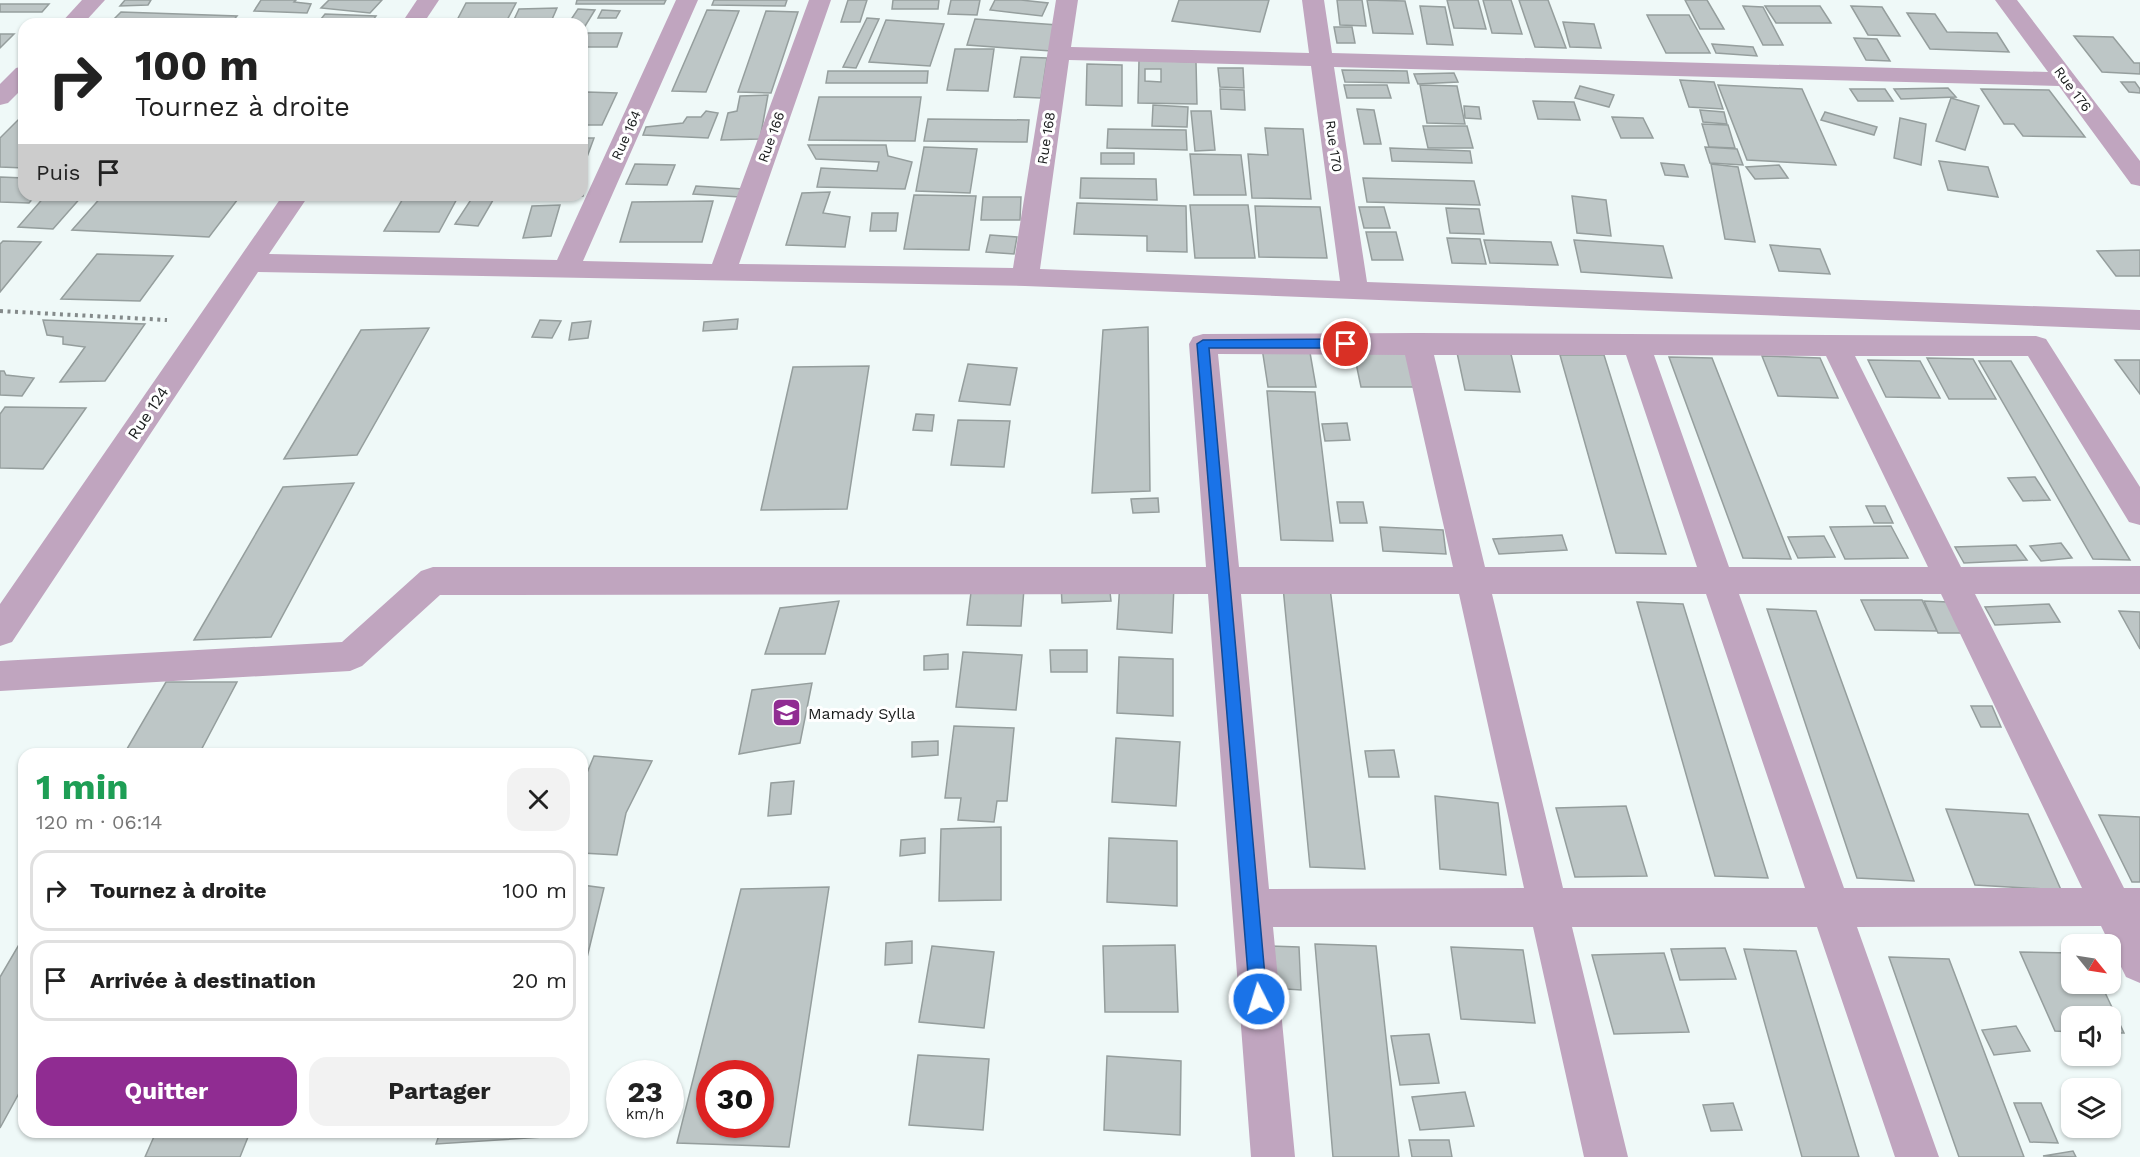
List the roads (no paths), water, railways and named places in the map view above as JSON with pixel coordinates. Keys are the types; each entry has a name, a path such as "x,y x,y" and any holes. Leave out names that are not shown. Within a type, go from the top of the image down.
{"street":[{"path":"77,18 94,0"},
{"path":"416,18 428,0"},
{"name":"Rue 164","path":"566,270 687,0"},
{"name":"Rue 166","path":"722,273 820,0"},
{"name":"Rue 168","path":"1025,277 1067,0"},
{"name":"Rue 170","path":"1313,0 1355,291"},
{"name":"Rue 176","path":"2006,0 2140,178"},
{"path":"1059,53 2066,79"},
{"path":"0,98 18,79"},
{"name":"Rue 124","path":"0,632 292,201"},
{"path":"250,263 1025,277 2140,320"},
{"path":"1417,343 1606,1157"},
{"path":"1273,1157 1203,344 2036,346 2140,513"},
{"path":"1636,344 1917,1157"},
{"path":"1835,345 1951,580 2126,907 2140,963"},
{"path":"0,676 350,656 434,581 2140,580"},
{"path":"1251,908 2126,907"}],"place":[{"name":"Mamady Sylla","path":"787,713"}]}
